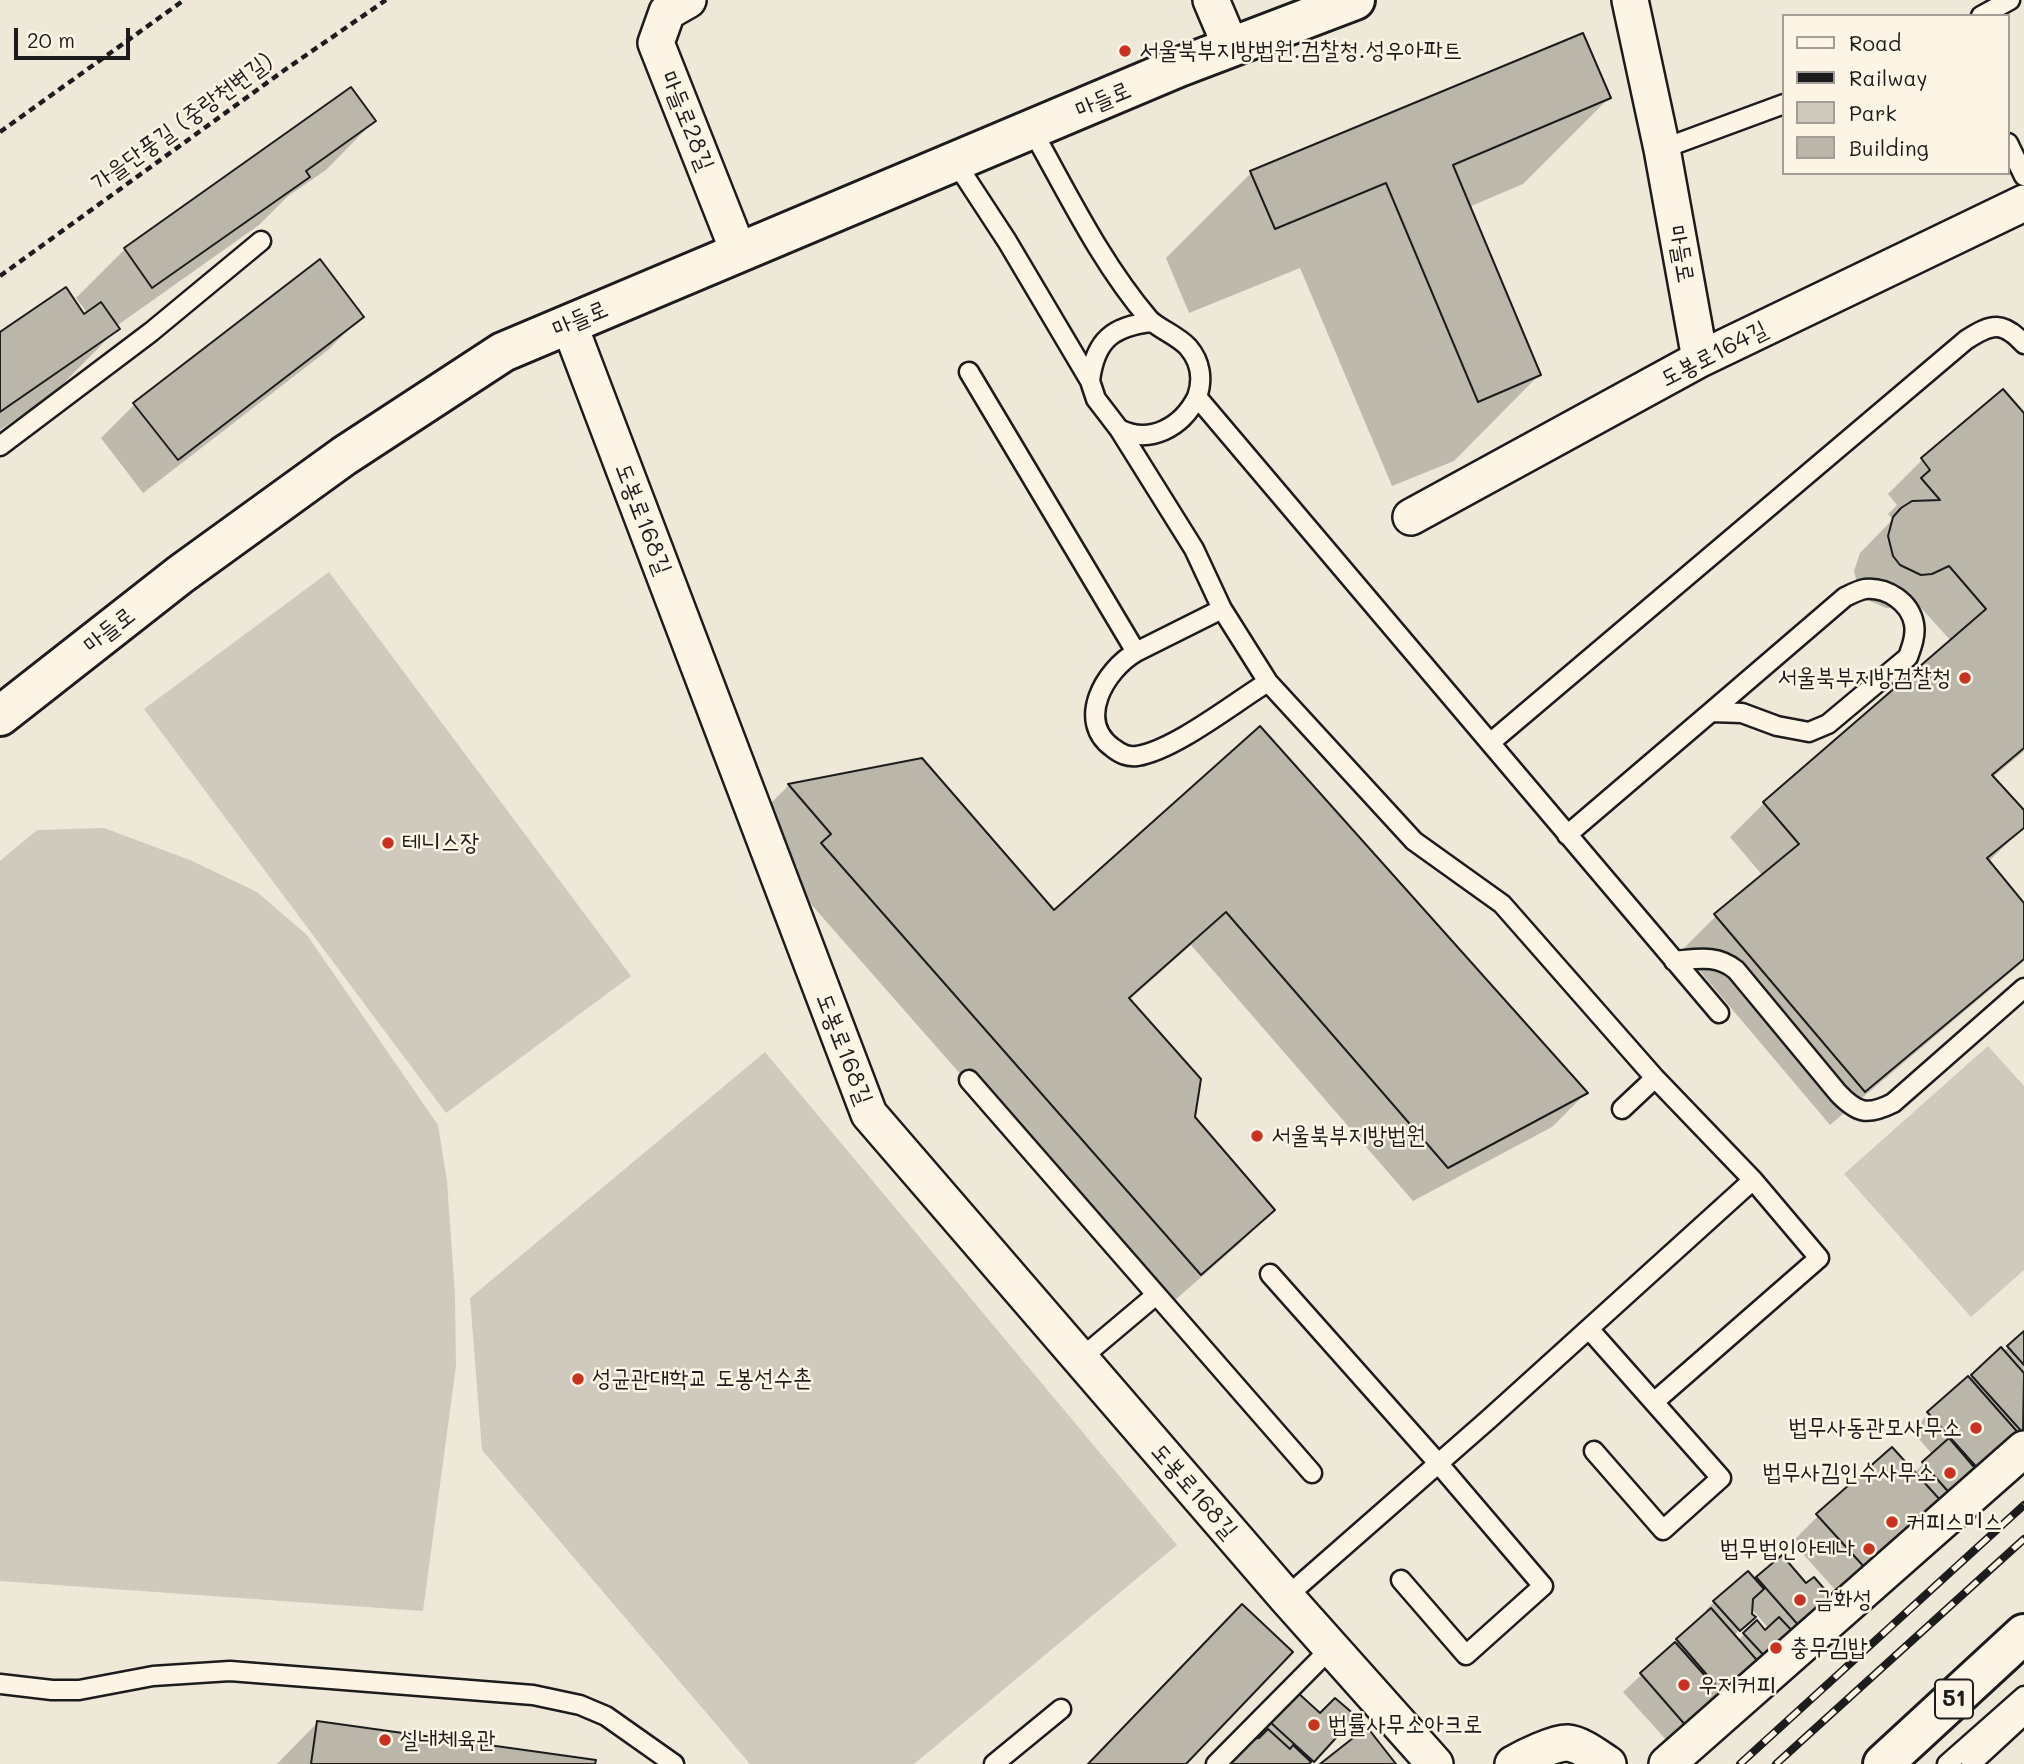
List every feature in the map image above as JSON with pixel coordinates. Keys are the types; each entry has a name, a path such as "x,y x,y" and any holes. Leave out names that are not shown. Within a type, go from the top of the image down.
{"street":[{"name":"마들로28길","path":"688,0 667,12 656,43 739,253"},
{"path":"1211,0 1231,47"},
{"name":"마들로","path":"0,716 181,574 344,456 503,352 1231,47 1355,0"},
{"name":"마들로","path":"1630,0 1662,149 1700,359"},
{"name":"도봉로164길","path":"1411,517 1700,359 2024,203"},
{"name":"도봉로168길","path":"569,324 869,1114 1286,1597 1434,1764"},
{"path":"1667,1764 2024,1449"},
{"name":"51","path":"1883,1764 2024,1634"},
{"path":"1513,1764 1543,1750 1567,1743 1589,1751 1608,1764"}],"lane":[{"path":"1985,14 2010,0"},
{"path":"1662,149 1783,104"},
{"path":"1032,131 1118,280 1152,322 1165,328 1189,349 1199,367 1201,383 1197,397 1192,407 1169,429 1141,436 1119,429"},
{"path":"2010,147 2024,176"},
{"path":"956,163 1007,241 1090,381 1096,399 1119,429 1194,549 1222,608 1269,682 1414,841 1502,904 1655,1078 1754,1180 1819,1258 1654,1402"},
{"path":"0,446 151,332 261,241"},
{"path":"1090,381 1091,366 1101,346 1115,332 1127,325 1152,322"},
{"path":"1490,743 1966,340 1982,329 1999,327 2011,330 2024,345"},
{"path":"969,372 1136,652"},
{"path":"1197,397 1719,1013"},
{"path":"1567,835 1845,597 1865,589 1886,591 1906,604 1914,624 1913,642 1908,657 1828,724 1809,732 1777,726 1742,713 1711,712"},
{"path":"1222,608 1124,659 1099,693 1094,718 1103,741 1124,756 1138,756 1162,747 1197,728 1269,682"},
{"path":"1674,961 1709,958 1726,961 1849,1104 1857,1110 1867,1112 1893,1103 2024,988"},
{"path":"1622,1110 1655,1078"},
{"path":"969,1080 1312,1473"},
{"path":"1286,1597 1754,1180"},
{"path":"1270,1274 1543,1586 1466,1655 1401,1580"},
{"path":"1080,1359 1156,1295"},
{"path":"1589,1329 1721,1478 1663,1530 1594,1451"},
{"path":"1216,1764 1331,1648"},
{"path":"0,1684 79,1690 153,1676 230,1671 533,1695 580,1705 606,1716 674,1764"},
{"path":"1947,1764 2024,1696"},
{"path":"994,1764 1061,1709"},
{"path":"1970,1764 2024,1715"}],"path":[{"path":"0,132 184,0"},
{"name":"가을단풍길 (중랑천변길)","path":"0,276 386,0"}],"green space":[{"name":"테니스장","path":"329,572 631,976 446,1113 144,709"},
{"path":"104,828 190,860 257,892 307,935 438,1125 447,1181 455,1294 456,1366 423,1611 0,1581 0,861 37,830"},
{"path":"1988,1046 2024,1086 2024,1270 1971,1317 1844,1174"},
{"path":"765,1052 1177,1545 914,1764 750,1764 482,1450 470,1298"}],"building":[{"path":"1583,33 1611,98 1453,165 1541,375 1478,402 1386,183 1275,229 1250,171"},
{"path":"351,87 376,121 306,171 310,177 152,288 124,248"},
{"path":"320,259 364,317 178,460 133,403"},
{"path":"66,287 84,314 101,302 120,329 0,412 0,332"},
{"name":"서울북부지방검찰청","path":"2003,389 2024,413 2024,748 1992,775 2024,810 2024,828 1987,858 2024,903 2024,959 1865,1092 1714,914 1799,844 1763,802 1986,609 1949,566 1932,574 1921,575 1900,565 1893,556 1888,536 1893,517 1901,508 1912,501 1940,500 1921,478 1930,470 1921,458"},
{"path":"1260,726 1588,1093 1448,1168 1226,912 1129,998 1201,1079 1195,1117 1275,1210 1201,1275 821,843 831,834 788,784 922,758 1054,910"},
{"path":"2024,1331 2024,1365 2007,1346"},
{"path":"2001,1347 2024,1373 2023,1433 1971,1375"},
{"path":"1968,1376 2021,1436 1981,1472 1927,1412"},
{"path":"1949,1438 1980,1474 1953,1497 1922,1462"},
{"path":"1892,1447 1942,1502 1866,1569 1816,1514"},
{"path":"1782,1555 1806,1583 1814,1577 1833,1599 1800,1627 1756,1577"},
{"path":"1748,1571 1764,1589 1753,1599 1752,1614 1756,1617 1740,1631 1713,1601"},
{"path":"1242,1604 1293,1652 1186,1764 1088,1764"},
{"path":"1711,1608 1763,1667 1727,1698 1676,1639"},
{"path":"1779,1617 1798,1637 1770,1662 1743,1633 1757,1620 1765,1630"},
{"path":"1675,1642 1723,1696 1687,1727 1640,1673"},
{"path":"1297,1692 1320,1713 1335,1698 1356,1716 1314,1762 1270,1722"},
{"name":"실내체육관","path":"317,1721 596,1760 595,1764 311,1764"},
{"path":"1367,1727 1396,1764 1320,1764"},
{"path":"1268,1729 1290,1749 1293,1745 1311,1762 1227,1764 1250,1739 1259,1738"}],"railway":[{"path":"1740,1764 2024,1505"},
{"path":"1776,1764 2024,1539"}],"place":[{"name":"서울북부지방법원.검찰청.성우아파트","path":"1125,51"},
{"name":"서울북부지방검찰청","path":"1965,678"},
{"name":"테니스장","path":"388,843"},
{"name":"서울북부지방법원","path":"1257,1136"},
{"name":"성균관대학교 도봉선수촌","path":"578,1379"},
{"name":"법무사동관모사무소","path":"1976,1428"},
{"name":"법무사김인수사무소","path":"1950,1473"},
{"name":"커피스미스","path":"1892,1522"},
{"name":"법무법인아테나","path":"1869,1549"},
{"name":"금화성","path":"1800,1600"},
{"name":"충무김밥","path":"1776,1648"},
{"name":"우지커피","path":"1684,1685"},
{"name":"법률사무소아크로","path":"1314,1725"},
{"name":"실내체육관","path":"385,1740"}]}
